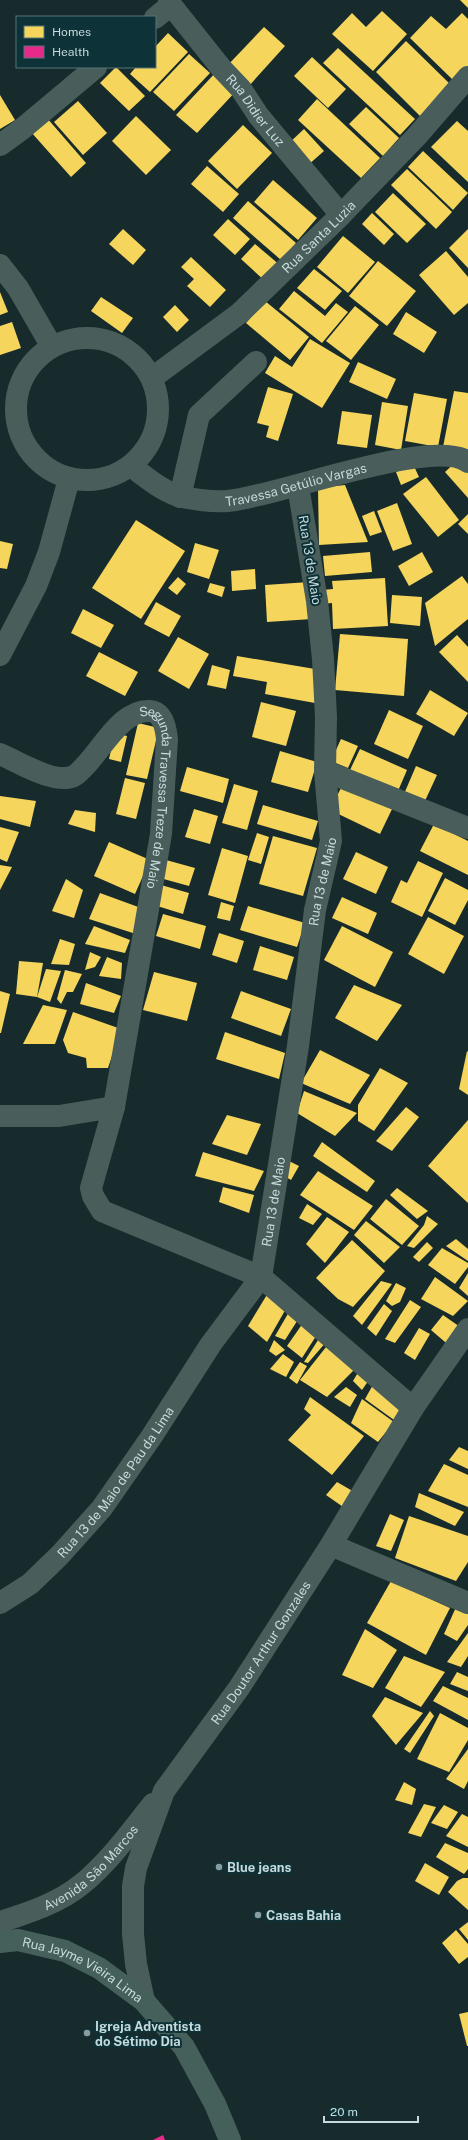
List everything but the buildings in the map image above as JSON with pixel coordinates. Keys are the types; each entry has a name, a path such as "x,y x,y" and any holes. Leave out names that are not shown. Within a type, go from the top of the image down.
{"main road":[{"name":"Rua Jayme Vieira Lima","path":"0,1942 18,1940 65,1951 99,1968 144,2001 184,2047 215,2104 230,2140"}],"street":[{"name":"Rua Didier Luz","path":"166,5 241,89 258,115 341,215"},
{"path":"0,145 22,129 95,68"},
{"name":"Rua Santa Luzia","path":"152,378 240,313 341,215 416,137 468,77"},
{"path":"0,265 18,288 52,347"},
{"path":"94,338 115,343 133,354 152,378 156,389 159,410 155,431 145,451 131,466 112,476 91,481 69,479 50,470 33,457 21,440 8,396 35,360 52,347 72,339 94,338"},
{"path":"180,496 199,415 256,362"},
{"name":"Travessa Getúlio Vargas","path":"131,466 157,484 180,496 196,500 228,501 298,486 362,468 426,456 445,456 464,459 468,462"},
{"path":"0,655 36,586 51,545 69,479"},
{"name":"Rua 13 de Maio","path":"211,1344 261,1277 298,1046 315,910 331,841 324,771 326,717 321,637 317,601 298,486"},
{"name":"Segunda Travessa Treze de Maio","path":"0,754 50,776 61,778 75,776 130,714 143,710 154,711 161,718 165,726 167,739 161,834 114,1107"},
{"path":"324,771 468,827"},
{"path":"0,1116 58,1116 114,1107 91,1188 93,1196 102,1211 261,1277 413,1408"},
{"name":"Rua Doutor Arthur Gonzales","path":"144,2001 133,1934 133,1886 136,1868 164,1791 239,1688 331,1545 413,1408 468,1329"},
{"name":"Rua 13 de Maio de Pau da Lima","path":"0,1603 30,1584 60,1555 102,1508 152,1436 211,1344"},
{"path":"331,1545 468,1603"},
{"name":"Avenida São Marcos","path":"0,1922 44,1906 82,1884 105,1862 164,1791"}],"place":[{"name":"Blue jeans","path":"219,1867"},
{"name":"Casas Bahia","path":"258,1915"},
{"name":"Igreja Adventista do Sétimo Dia","path":"87,2033"}]}
